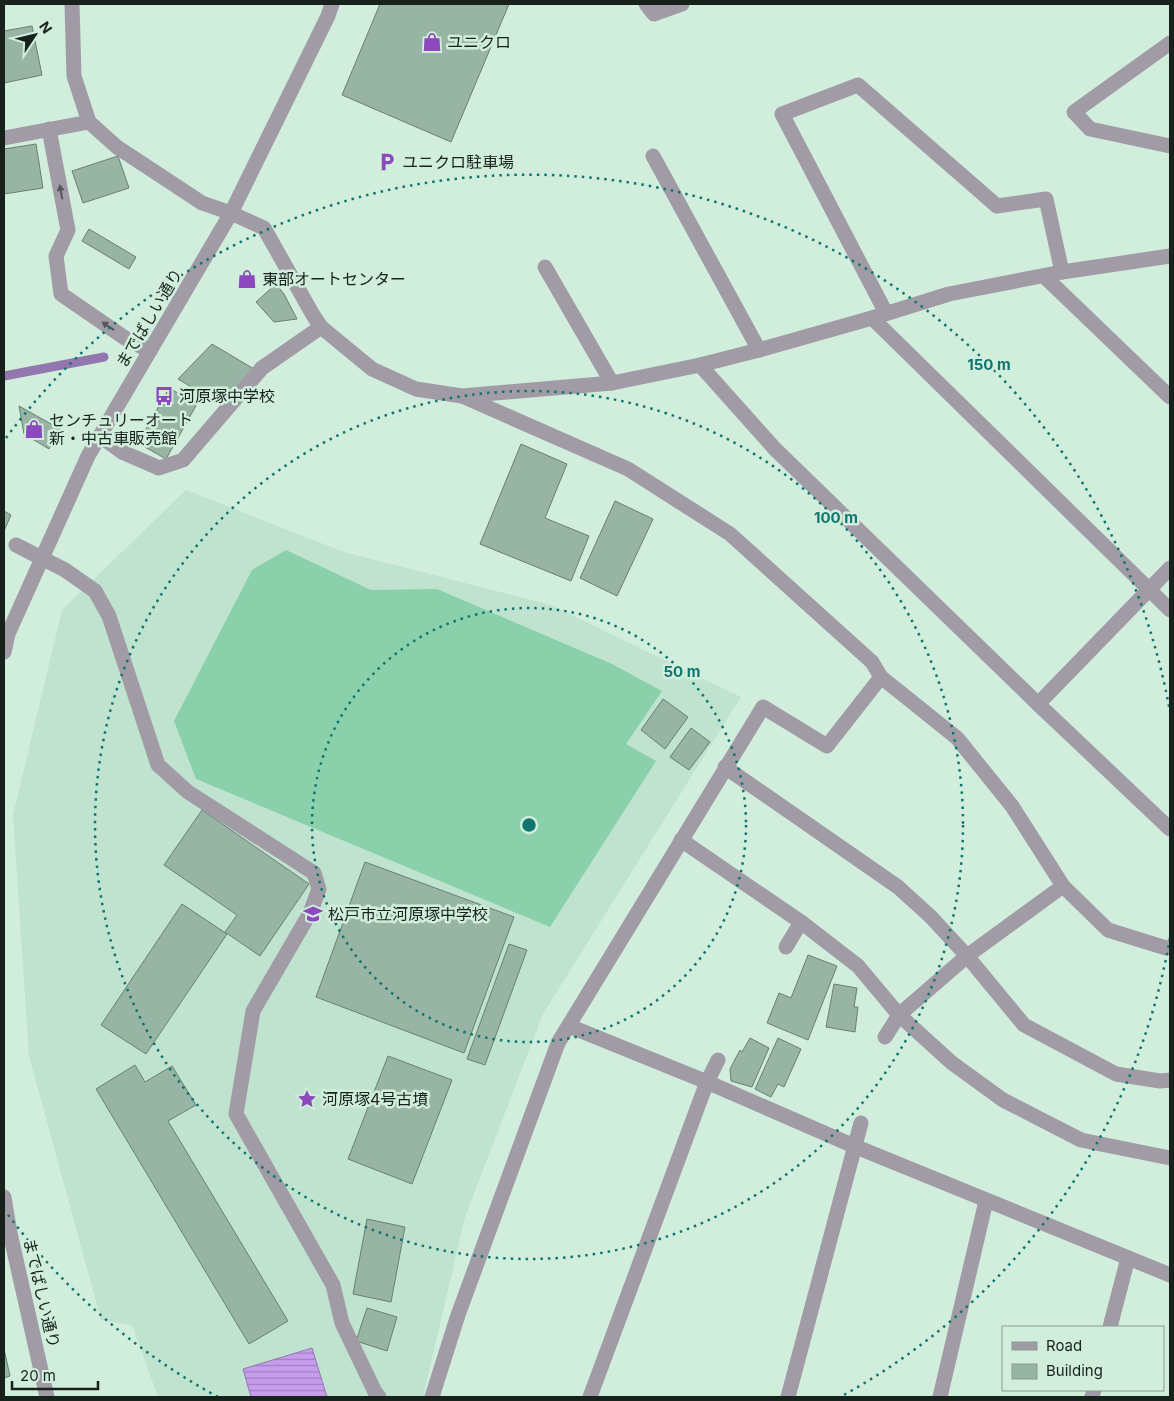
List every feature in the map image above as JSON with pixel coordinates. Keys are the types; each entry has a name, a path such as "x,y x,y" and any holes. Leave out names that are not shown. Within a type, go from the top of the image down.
{"street":[{"path":"72,4 74,76 89,122 117,148 202,203 231,213 264,228 321,327 372,368 416,389 462,396 612,383 700,365 759,350 948,294 1045,277 1062,272 1170,256"},
{"name":"までばしい通り","path":"4,652 6,634 88,456 231,213 324,25 332,4"},
{"path":"646,4 654,14 682,4"},
{"path":"1170,43 1074,112 1090,129 1170,146"},
{"path":"886,313 782,114 858,85 997,206 1046,199 1062,272"},
{"path":"4,138 89,122"},
{"path":"49,130 68,230 56,256 61,294 125,338 150,351"},
{"path":"653,156 759,350"},
{"path":"546,267 612,383"},
{"path":"1045,277 1170,397"},
{"path":"872,318 1170,610"},
{"path":"100,436 122,452 159,468 183,460 262,368 321,327"},
{"path":"700,365 775,449 1170,829"},
{"path":"462,396 628,469 730,534 872,662 881,677 957,738 1012,806 1064,886 1108,930 1166,948 1170,947"},
{"path":"16,545 65,570 94,591 110,616 158,765 188,792 314,873 318,889 310,913 253,1011 236,1114 333,1285 342,1323 379,1397"},
{"path":"1038,704 1170,568"},
{"path":"432,1397 458,1315 558,1043 725,767 763,707 827,746 881,677"},
{"path":"725,767 898,887 931,917 967,956 1024,1025 1116,1074 1160,1081 1170,1080"},
{"path":"681,840 801,922 858,966 899,1015 952,1063 1003,1100 1081,1140 1170,1158"},
{"path":"885,1037 899,1015 967,956 1064,886"},
{"path":"786,947 801,922"},
{"path":"569,1026 707,1082 986,1201 1170,1275"},
{"path":"590,1397 707,1082 718,1060"},
{"path":"788,1397 861,1123"},
{"name":"までばしい通り","path":"4,1197 7,1234 48,1397"},
{"path":"940,1397 986,1201"},
{"path":"1110,1326 1128,1258"}],"shaded area":[{"name":"松戸市立河原塚中学校","path":"186,490 344,552 551,605 741,697 543,1014 465,1217 423,1397 158,1397 132,1325 101,1320 29,1056 13,815 62,610"},
{"path":"312,1348 327,1397 251,1397 243,1369"}],"green space":[{"path":"286,550 371,590 437,589 612,664 662,691 626,744 656,761 550,927 196,779 174,721 252,570"}],"building":[{"path":"380,4 509,4 451,142 342,95"},
{"path":"32,26 42,75 4,83 4,31"},
{"path":"36,144 43,188 4,194 4,149"},
{"path":"118,156 129,188 83,203 72,171"},
{"path":"89,229 136,257 129,269 82,241"},
{"path":"276,284 284,294 297,319 274,322 256,302"},
{"path":"212,344 254,369 221,405 178,379"},
{"path":"169,388 197,404 166,459 138,443"},
{"path":"19,406 60,429 49,449 24,434"},
{"path":"521,444 567,464 545,518 589,536 571,581 480,544"},
{"path":"615,501 653,519 617,596 580,578"},
{"path":"4,511 11,515 4,531"},
{"path":"663,699 688,717 665,749 641,730"},
{"path":"691,728 710,742 689,770 670,757"},
{"path":"202,810 309,884 260,956 225,932 237,915 164,865"},
{"path":"365,862 514,917 464,1053 316,997"},
{"path":"182,904 227,934 146,1054 101,1025"},
{"path":"509,944 527,950 485,1065 467,1059"},
{"path":"808,955 837,966 808,1040 767,1023 779,993 791,998"},
{"path":"834,984 857,988 854,1007 858,1007 855,1032 826,1027"},
{"path":"750,1038 769,1048 752,1087 731,1081 730,1069 740,1050 742,1052"},
{"path":"778,1038 801,1049 784,1087 778,1084 771,1097 755,1089"},
{"path":"388,1056 452,1080 412,1184 348,1159"},
{"path":"135,1065 145,1082 172,1066 196,1105 168,1121 288,1321 249,1344 96,1089"},
{"path":"367,1219 405,1227 391,1302 353,1294"},
{"path":"367,1308 397,1317 387,1351 356,1341"},
{"path":"4,1349 10,1376 4,1378"}],"waterway":[{"path":"4,376 104,357"}],"place":[{"name":"ユニクロ","path":"432,42"},
{"name":"ユニクロ駐車場","path":"387,162"},
{"name":"東部オートセンター","path":"247,279"},
{"name":"河原塚中学校","path":"164,396"},
{"name":"センチュリーオート 新・中古車販売館","path":"34,429"},
{"name":"松戸市立河原塚中学校","path":"313,914"},
{"name":"河原塚4号古墳","path":"307,1099"}]}
